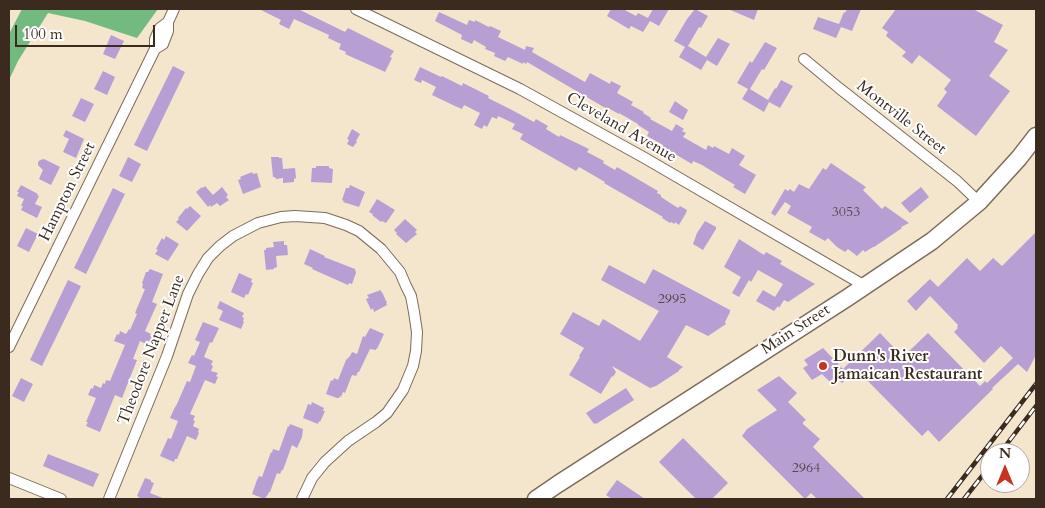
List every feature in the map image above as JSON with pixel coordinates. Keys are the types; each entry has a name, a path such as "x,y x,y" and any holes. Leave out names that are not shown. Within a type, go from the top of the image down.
{"main road":[{"name":"Main Street","path":"536,499 564,479 866,286 932,241 979,202 1019,158 1036,136"}],"street":[{"name":"Hampton Street","path":"9,347 154,49 155,39 160,28 168,22 174,9"},
{"name":"Cleveland Avenue","path":"356,9 520,89 866,286"},
{"name":"Montville Street","path":"804,59 957,181 979,202"},
{"name":"Theodore Napper Lane","path":"109,499 167,356 188,294 208,258 233,236 258,223 281,217 295,216 325,218 346,225 381,248 400,272 411,296 417,332 413,366 403,390 387,412 348,441 325,462 312,478 302,499"},
{"path":"9,478 61,499"}],"green space":[{"path":"22,9 158,9 137,38 85,21 48,13 18,61 9,80 9,34"}],"building":[{"path":"259,9 298,9 345,32 348,28 394,51 390,57 392,58 385,72 345,54 346,52 339,49 341,44 328,38 329,35 294,19 289,29 279,24 281,20"},
{"path":"611,9 623,9 636,16 638,13 648,18 653,9 669,9 659,26 650,21 643,32 631,26 629,29 607,16"},
{"path":"695,9 708,16 688,46 706,57 718,38 730,44 717,66 707,60 701,70 679,57 685,47 674,41"},
{"path":"728,9 758,9 754,20"},
{"path":"847,9 861,9 852,31 841,27 836,38 813,29 818,17 839,24"},
{"path":"896,9 973,9 1003,25 994,42 1008,50 989,76 1010,91 976,136 937,106 947,92 944,89 951,80 919,55 912,64 902,56 906,52 886,36 888,32 882,28"},
{"path":"439,12 467,25 469,20 475,22 475,20 501,31 498,37 525,50 526,46 534,48 532,52 585,82 590,73 610,84 611,81 621,86 617,93 633,102 631,105 644,112 650,119 672,131 676,124 684,129 682,131 686,133 683,137 706,150 708,145 713,148 714,146 729,154 732,148 745,156 739,165 756,175 745,194 733,187 735,185 702,165 693,161 692,164 663,147 663,145 647,136 649,132 638,124 619,113 607,109 527,62 526,64 523,62 523,64 508,57 505,61 494,56 495,53 485,49 486,47 474,40 472,44 461,39 462,35 435,21"},
{"path":"111,35 124,41 115,59 103,54"},
{"path":"765,42 777,48 750,89 768,100 781,80 793,86 780,108 769,102 764,112 742,99 748,89 737,83 750,61 752,63"},
{"path":"173,66 185,72 147,151 134,145"},
{"path":"420,67 462,86 463,83 534,122 536,119 548,126 546,129 559,137 560,135 589,149 587,152 604,161 603,163 615,170 617,167 658,191 657,193 661,197 678,208 680,206 687,210 686,213 679,225 675,222 675,224 670,223 579,167 576,171 520,139 523,134 512,129 515,124 498,116 497,119 492,117 487,127 484,125 482,129 474,125 480,113 464,105 462,109 432,95 436,87 422,80 421,83 414,80"},
{"path":"103,71 115,77 107,95 94,89"},
{"path":"81,98 94,104 85,122 72,116"},
{"path":"675,101 688,110 683,120 669,112"},
{"path":"352,129 360,134 353,147 347,144 349,140 347,139"},
{"path":"66,130 84,139 76,158 63,152 69,139 63,136"},
{"path":"128,157 141,164 132,182 119,176"},
{"path":"271,157 282,158 283,169 295,168 296,178 294,182 283,183 283,178 276,179 273,177"},
{"path":"44,159 60,167 51,185 39,179 43,170 38,165 38,162"},
{"path":"831,163 866,187 863,190 882,209 885,206 909,223 874,247 865,252 863,250 857,256 848,249 845,252 828,238 825,241 809,232 812,227 787,213 791,206 785,202 775,216 771,213 785,189 788,191 790,189 794,192 799,184 809,189 823,168 826,170"},
{"path":"316,166 329,166 329,168 333,169 332,183 311,182 312,168 316,168"},
{"path":"252,172 253,174 257,173 261,187 243,194 238,180 241,179 240,177"},
{"path":"21,185 39,196 35,204 42,207 37,218 21,210 24,199 17,196 19,192 17,192"},
{"path":"350,185 365,192 359,207 342,200 346,188 349,188"},
{"path":"205,186 213,195 222,187 229,200 220,206 217,203 208,207 196,192"},
{"path":"921,187 929,197 910,213 901,203"},
{"path":"113,188 125,194 86,274 74,268"},
{"path":"377,199 395,210 386,223 381,222 369,212"},
{"path":"190,206 201,216 187,231 176,222 186,208"},
{"path":"405,219 417,230 415,232 417,234 406,243 394,230"},
{"path":"705,221 716,227 716,229 703,250 693,244 697,233"},
{"path":"26,228 38,234 29,252 17,246"},
{"path":"1036,232 1036,355 1027,372 1018,364 939,442 928,430 922,436 856,369 842,383 835,376 830,382 822,374 812,380 803,368 808,365 804,360 823,348 843,369 880,333 902,356 928,333 980,386 985,381 987,383 1013,358 1001,346 984,363 954,332 958,325 930,296 916,311 907,301 930,279 938,287 967,258 980,271 993,258 1002,266"},
{"path":"166,236 179,244 168,261 155,254 162,238 164,240"},
{"path":"739,239 764,255 766,252 782,261 780,264 815,284 788,302 784,300 779,308 778,306 774,311 756,301 763,290 775,297 783,284 758,270 751,282 749,280 739,297 732,293 741,277 724,267"},
{"path":"284,241 284,245 287,245 288,255 276,256 277,267 266,270 264,250 274,247 273,242"},
{"path":"310,249 324,257 355,269 356,273 352,284 349,283 348,285 304,264"},
{"path":"609,265 645,284 653,269 730,310 725,322 726,324 708,336 686,325 667,357 683,367 656,386 650,388 612,366 616,372 601,394 569,375 584,348 560,334 573,312 599,326 603,319 640,341 659,311 601,280"},
{"path":"150,269 163,274 152,302 157,304 145,331 151,334 150,336 152,337 148,345 140,341 133,359 137,360 122,398 115,395 100,432 86,426 96,398 88,395 94,385 101,388 106,380 110,381 125,345 114,341 120,331 126,334 130,330 145,289 142,288 142,283 146,272"},
{"path":"239,273 252,279 251,282 253,283 248,295 246,294 244,298 231,292"},
{"path":"68,280 81,286 42,366 30,360"},
{"path":"381,290 387,305 374,312 373,308 371,310 366,299 369,298 367,295"},
{"path":"220,301 244,313 242,317 244,322 241,329 219,320 223,311 217,308"},
{"path":"203,322 219,328 212,343 210,342 204,357 213,361 211,371 218,373 216,376 218,377 215,384 205,380 190,414 195,416 193,426 199,429 199,433 196,440 187,436 174,462 160,456 168,438 171,439 178,421 170,418 187,381 190,382 196,366 188,363 192,355 194,356 200,342 195,340"},
{"path":"370,328 384,334 377,349 370,349 359,372 356,376 352,375 345,393 343,392 341,397 337,398 326,394 331,380 333,381 334,378 338,380 346,360 352,352 357,354 363,336 365,337"},
{"path":"779,376 797,393 788,402 806,420 803,424 820,439 813,447 865,499 817,499 811,493 805,499 742,436 747,429 777,410 757,390"},
{"path":"21,378 33,384 24,402 12,396"},
{"path":"626,388 634,400 594,424 586,413"},
{"path":"312,402 324,408 323,411 325,411 318,424 303,418 308,404 311,405"},
{"path":"290,424 303,429 297,448 292,445 283,470 280,474 277,473 267,496 262,498 252,494 259,476 262,477 271,452 273,449 279,451"},
{"path":"683,438 728,483 712,499 696,499 659,462"},
{"path":"48,454 99,474 93,487 43,466"},
{"path":"145,478 154,483 150,493 165,499 138,499 139,497 137,496"},
{"path":"617,480 645,499 612,499 606,495"}],"railway":[{"path":"947,499 1036,384"},
{"path":"1008,443 1036,406"},
{"path":"964,499 980,479"}],"place":[{"name":"Dunn's River Jamaican Restaurant","path":"823,366"}]}
